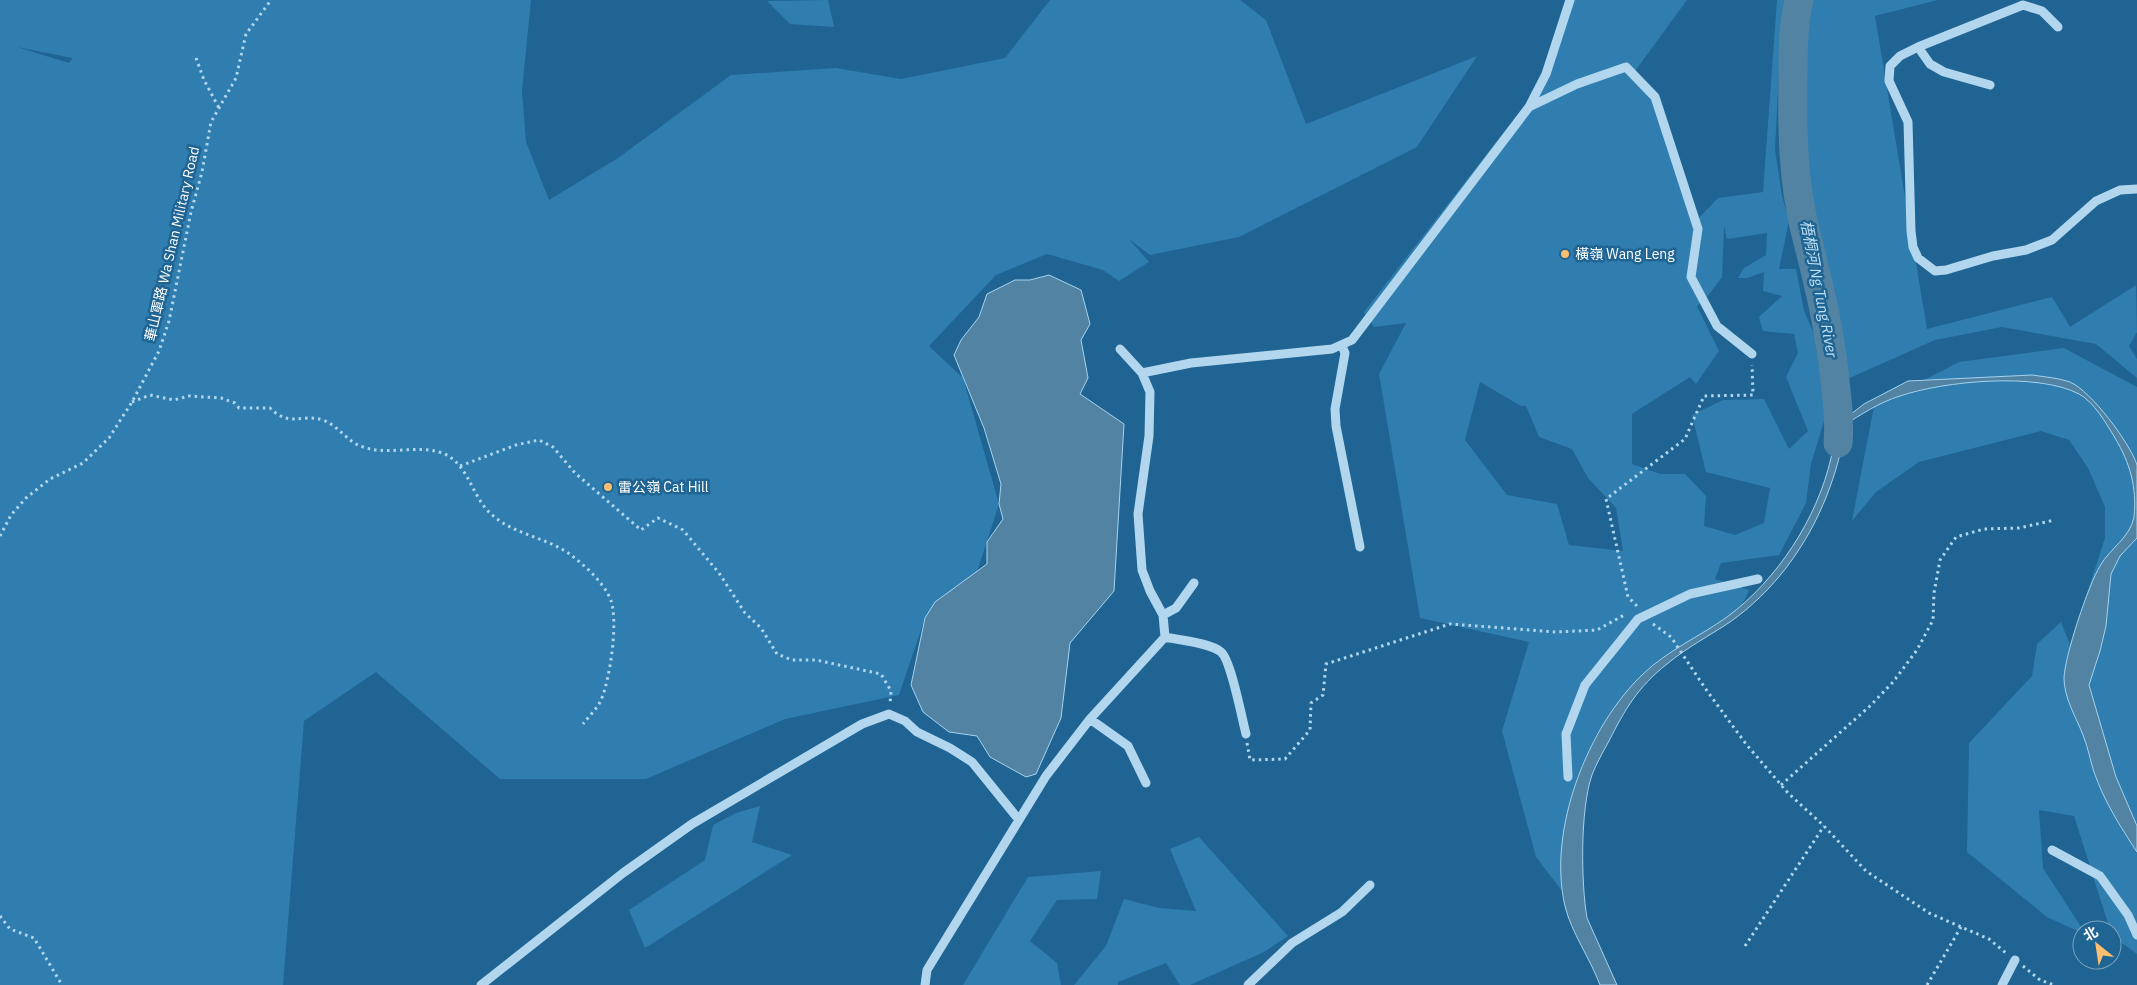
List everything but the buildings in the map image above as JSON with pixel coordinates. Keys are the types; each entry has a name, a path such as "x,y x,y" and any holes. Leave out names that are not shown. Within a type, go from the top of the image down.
{"street":[{"path":"1142,373 1191,363 1342,346 1352,340 1529,107 1546,74 1570,0"},
{"path":"2058,27 2042,11 2023,5 1918,47 1900,56 1890,66 1889,81 1908,122 1913,247 1918,258 1935,271 1946,270 1993,256 2026,250 2052,240 2096,201 2120,190 2137,189"},
{"path":"1918,47 1930,64 1944,72 1990,85"},
{"path":"1529,107 1578,84 1626,67 1655,97 1698,229 1691,277 1717,326 1752,354"},
{"path":"1342,346 1345,354 1335,409 1336,426 1360,547"},
{"path":"925,985 927,970 1046,776 1090,718 1165,637 1163,615 1150,592 1142,570 1138,514 1149,436 1150,392 1142,373 1120,349"},
{"path":"1568,777 1566,734 1585,685 1644,614 1690,594 1758,579"},
{"path":"1163,615 1176,608 1194,583"},
{"path":"1165,637 1214,648 1223,653 1246,734"},
{"path":"481,985 623,873 692,824 862,724 889,714 905,721 917,732 950,748 972,762 1019,820"},
{"path":"1090,718 1132,750 1146,783"},
{"path":"2052,850 2100,876 2128,915 2137,935"},
{"path":"1248,985 1292,943 1342,912 1370,885"},
{"path":"2002,985 2015,960"}],"path":[{"name":"華山軍路 Wa Shan Military Road","path":"0,536 11,515 26,498 50,479 83,462 116,430 163,342 191,212 202,172 209,127 236,78 246,34 271,0"},
{"path":"196,58 204,80 219,108"},
{"path":"1752,354 1753,395 1704,396 1685,439 1606,499 1628,597 1644,614 1671,637 1746,744 1781,785 1824,826 1866,871 1930,913 1988,939 2040,980 2054,985"},
{"path":"132,402 150,395 174,400 189,396 221,398 235,403 239,408 270,408 278,416 294,421 322,419 336,428 348,440 363,447 384,450 423,449 442,453 458,461 488,510 515,531 534,536 570,554 596,577 611,598 615,640 606,687 600,702 583,724"},
{"path":"460,466 516,445 540,440 554,447 575,473 641,530 658,518 683,530 719,573 745,613 761,628 777,654 792,660 816,660 833,665 864,668 881,674 891,690 889,714"},
{"path":"1781,785 1876,700 1893,682 1917,650 1933,620 1934,593 1940,560 1956,538 1984,529 2018,528 2055,520"},
{"path":"1246,734 1250,760 1285,760 1310,730 1311,703 1323,695 1326,664 1450,624 1556,632 1597,630 1637,607"},
{"path":"1745,946 1824,826"},
{"path":"0,916 10,929 34,938 62,985"},
{"path":"1928,985 1961,927"}],"shaded area":[{"path":"0,0 531,0 522,91 526,142 549,200 618,158 731,75 836,68 901,79 1005,58 1050,0 1240,0 1266,20 1306,124 1477,56 1417,147 1239,237 1150,255 1129,239 1149,262 1119,281 1103,270 1047,254 996,275 929,346 963,378 999,504 977,572 925,618 899,695 785,719 646,779 500,779 376,672 304,721 283,985 0,985","holes":["17,47 72,58 69,63"]},
{"path":"828,0 834,27 790,24 767,1"},
{"path":"1565,0 1687,0 1633,74 1655,97 1696,221 1718,198 1763,192 1777,0 1790,0 1779,70 1775,150 1782,196 1789,221 1779,269 1796,269 1804,311 1821,349 1827,385 1824,421 1811,464 1806,503 1779,555 1721,563 1715,579 1749,590 1742,604 1728,617 1670,652 1648,669 1627,690 1609,714 1594,740 1581,768 1571,797 1565,825 1562,891 1536,857 1502,731 1529,642 1420,618 1379,374 1406,323 1374,327 1364,312 1542,83","holes":["1724,226 1727,239 1767,233 1766,255 1744,268 1738,278 1747,278 1764,272 1763,291 1782,296 1759,317 1763,331 1794,334 1798,353 1786,377 1808,431 1789,449 1764,399 1723,400 1692,415 1706,472 1770,488 1764,523 1735,535 1704,526 1706,496 1685,474 1660,474 1632,464 1632,414 1690,377 1696,384 1719,351 1697,306 1704,301 1722,277","1480,382 1521,406 1526,406 1539,437 1572,449 1588,478 1616,508 1623,551 1569,545 1557,504 1507,495 1465,440"]},
{"path":"1799,0 1938,0 1875,16 1927,329 2052,297 2070,327 2136,285 2137,332 2129,346 2137,359 2137,378 2096,344 2002,327 1935,340 1836,384 1832,344 1820,282 1805,229 1795,172 1792,106 1793,40"},
{"path":"1049,275 1081,290 1090,324 1081,340 1088,378 1080,394 1124,424 1114,591 1070,643 1061,718 1036,774 1026,777 990,757 977,736 949,732 923,712 911,685 925,618 935,602 987,564 987,542 1003,519 999,504 1001,484 984,428 954,355 961,340 979,317 987,294 1015,280 1030,280"},
{"path":"2064,348 2137,387 2137,954 2122,943 2122,920 2107,920 2074,816 2039,810 2043,868 2077,920 2072,920 2072,928 2047,917 1967,852 1969,743 2032,676 2037,644 2061,622 2070,645 2105,538 2105,507 2088,468 2069,440 2041,431 1919,462 1876,492 1852,521 1874,406 1959,362"},
{"path":"2032,375 2070,382 2079,387 2099,406 2118,431 2127,444 2137,465 2137,538 2120,556 2111,574 2106,626 2089,685 2116,777 2137,826 2137,852 2113,813 2098,783 2085,740 2068,700 2064,678 2068,654 2095,576 2104,560 2128,531 2134,517 2133,485 2125,457 2095,407 2079,394 2061,387 2040,383 1990,381 1941,386 1919,391 1885,402 1843,426 1841,451 1827,495 1810,532 1788,566 1775,582 1746,610 1674,658 1648,681 1633,699 1615,729 1592,775 1585,807 1583,866 1587,918 1617,985 1600,985 1572,926 1565,906 1561,876 1562,845 1567,813 1589,750 1623,696 1653,665 1727,617 1745,602 1778,567 1805,525 1825,481 1834,440 1835,409 1838,404 1841,408 1842,421 1864,404 1908,381"},
{"path":"760,806 752,842 792,855 645,948 629,910 705,860 713,825 736,813"},
{"path":"1199,837 1288,936 1264,952 1190,985 1180,985 1166,963 1118,982 1118,985 1074,985 1106,946 1124,899 1159,908 1196,911 1170,849"},
{"path":"1101,871 1097,899 1057,900 1030,941 1057,963 1061,985 963,985 1028,877"}],"waterway":[{"name":"梧桐河 Ng Tung River","path":"1799,0 1794,29 1793,59 1794,155 1801,211 1828,329 1838,409 1838,443"}],"place":[{"name":"橫嶺 Wang Leng","path":"1565,254"},
{"name":"雷公嶺 Cat Hill","path":"608,487"}]}
